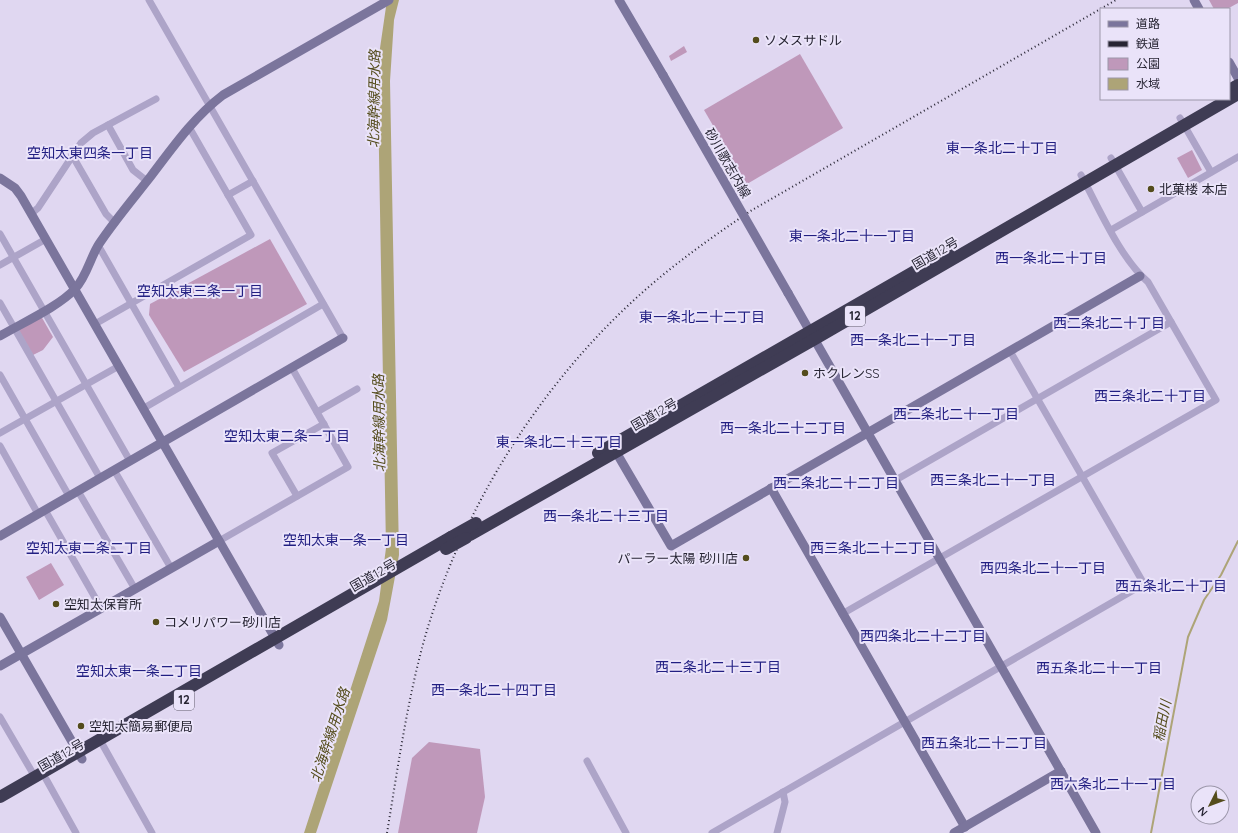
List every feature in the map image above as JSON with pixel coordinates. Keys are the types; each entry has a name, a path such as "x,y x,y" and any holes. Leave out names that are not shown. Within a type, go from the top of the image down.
{"highway":[{"name":"国道12号","path":"1182,121 1212,100"},
{"name":"国道12号","path":"405,569 451,537 812,335 1182,121 1226,100"},
{"name":"国道12号","path":"0,797 40,778 80,756 405,569 446,549 616,452 812,335"},
{"name":"国道12号","path":"0,806 40,778"}],"street":[{"path":"0,536 344,338 149,0"},
{"name":"砂川歌志内線","path":"619,0 1096,833"},
{"path":"0,336 59,302 75,289 98,245 189,127 210,105 224,95 385,2"},
{"path":"1230,64 1238,78"},
{"path":"32,213 38,208 81,143 108,125 156,99"},
{"path":"1182,121 1211,172"},
{"path":"108,125 133,170 146,181"},
{"path":"95,324 251,235 189,127"},
{"path":"72,155 106,214 115,222"},
{"path":"1111,230 1238,157"},
{"path":"1113,161 1142,212"},
{"path":"0,178 15,188 32,213 277,642"},
{"path":"842,614 1216,400 1148,282 1140,276 1111,230 1083,179"},
{"path":"228,195 253,181"},
{"path":"0,234 130,461"},
{"path":"0,266 46,239"},
{"path":"98,245 179,387"},
{"path":"616,452 671,546 1140,276"},
{"path":"0,304 100,478"},
{"path":"144,408 323,304"},
{"path":"894,481 1171,322"},
{"path":"712,833 1144,584 1010,351"},
{"path":"0,433 119,366"},
{"path":"0,666 348,467 292,368"},
{"path":"0,375 25,419 135,589"},
{"path":"317,412 357,389"},
{"path":"297,496 272,453 324,424"},
{"path":"0,446 101,608"},
{"path":"114,470 171,568"},
{"path":"771,488 964,827"},
{"path":"0,617 80,756"},
{"path":"0,717 76,833"},
{"path":"101,743 152,833"},
{"path":"587,761 626,833"},
{"path":"954,833 1061,771"},
{"path":"777,833 785,802 783,792"}],"green space":[{"path":"1209,0 1238,0 1238,3 1229,8 1213,8"},
{"path":"684,46 687,52 671,61 669,56"},
{"path":"800,54 843,128 747,184 704,110"},
{"path":"1192,150 1202,170 1188,178 1177,158"},
{"path":"270,239 307,304 184,372 149,315 150,304"},
{"path":"41,316 53,337 43,350 33,355 18,329"},
{"path":"51,563 64,585 39,600 26,577"},
{"path":"429,742 480,749 485,797 477,833 398,833 412,758"}],"water":[{"path":"387,0 399,0 394,20 390,81 399,555 387,620 316,833 304,833 379,601 386,548 378,98 379,55"}],"waterway":[{"name":"稲田川","path":"1151,833 1188,637 1204,600 1221,575 1238,541"}],"railway":[{"path":"1102,8 1116,0"},
{"path":"387,833 403,734 413,685 425,637 441,588 461,540 484,494 510,449 540,405 572,365 607,326 644,291 670,269 752,210 1100,9"}],"place":[{"name":"ソメスサドル","path":"756,40"},
{"name":"北菓楼 本店","path":"1151,189"},
{"name":"ホクレンSS","path":"805,373"},
{"name":"パーラー太陽 砂川店","path":"746,558"},
{"name":"空知太保育所","path":"56,604"},
{"name":"コメリパワー砂川店","path":"156,622"},
{"name":"空知太簡易郵便局","path":"81,726"}],"district":[{"name":"東一条北二十丁目","path":"1002,148"},
{"name":"空知太東四条一丁目","path":"90,153"},
{"name":"東一条北二十一丁目","path":"852,236"},
{"name":"西一条北二十丁目","path":"1051,258"},
{"name":"空知太東三条一丁目","path":"200,291"},
{"name":"東一条北二十二丁目","path":"702,317"},
{"name":"西二条北二十丁目","path":"1109,323"},
{"name":"西一条北二十一丁目","path":"913,340"},
{"name":"西三条北二十丁目","path":"1150,396"},
{"name":"西二条北二十一丁目","path":"956,414"},
{"name":"西一条北二十二丁目","path":"783,428"},
{"name":"空知太東二条一丁目","path":"287,436"},
{"name":"東一条北二十三丁目","path":"559,442"},
{"name":"西三条北二十一丁目","path":"993,480"},
{"name":"西二条北二十二丁目","path":"836,483"},
{"name":"西一条北二十三丁目","path":"606,516"},
{"name":"空知太東一条一丁目","path":"346,540"},
{"name":"空知太東二条二丁目","path":"89,548"},
{"name":"西三条北二十二丁目","path":"873,548"},
{"name":"西四条北二十一丁目","path":"1043,568"},
{"name":"西五条北二十丁目","path":"1171,586"},
{"name":"西四条北二十二丁目","path":"923,636"},
{"name":"西二条北二十三丁目","path":"718,667"},
{"name":"西五条北二十一丁目","path":"1099,668"},
{"name":"空知太東一条二丁目","path":"139,671"},
{"name":"西一条北二十四丁目","path":"494,690"},
{"name":"西五条北二十二丁目","path":"984,743"},
{"name":"西六条北二十一丁目","path":"1113,784"}],"water label":[{"name":"北海幹線用水路","path":"374,99"},
{"name":"北海幹線用水路","path":"379,423"},
{"name":"北海幹線用水路","path":"330,735"}]}
